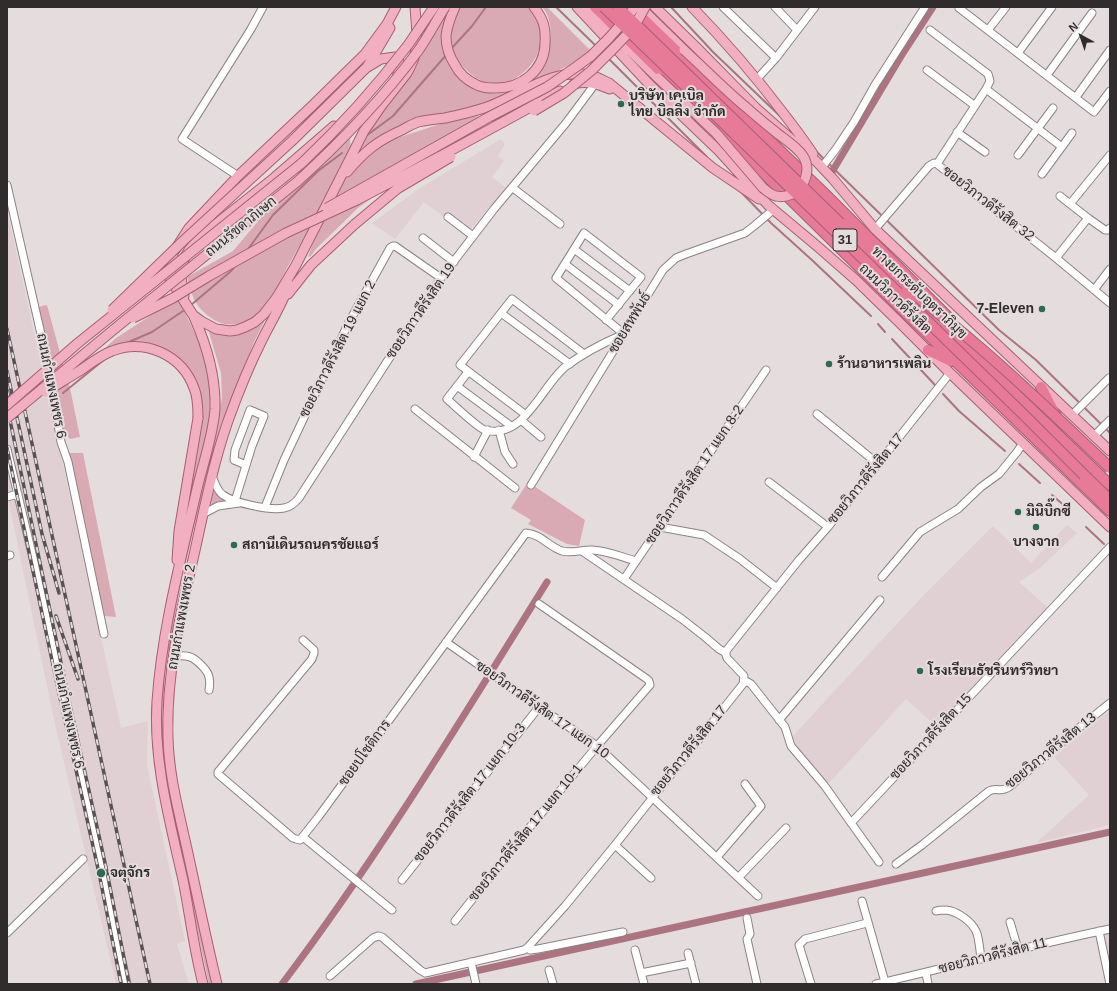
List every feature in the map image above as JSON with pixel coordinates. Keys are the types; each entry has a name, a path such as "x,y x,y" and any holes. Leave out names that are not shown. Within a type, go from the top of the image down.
{"highway":[{"name":"ถนนวิภาวดีรังสิต","path":"595,7 958,364 1110,511"},
{"name":"ทางยกระดับอุตราภิมุข","path":"604,7 1110,500"},
{"name":"ทางยกระดับอุตราภิมุข","path":"618,7 1110,485"},
{"name":"ถนนวิภาวดีรังสิต","path":"631,7 825,194 948,317 1110,473"},
{"path":"907,289 978,345 1110,468"},
{"path":"928,350 958,364"},
{"path":"1041,387 1062,427"},
{"path":"1084,475 1110,508"}],"main road":[{"name":"ถนนกำแพงเพชร 2","path":"203,984 165,795 156,728 162,649 210,440 215,409 214,383 206,347 193,315 170,279 173,253 189,228 238,176 365,54 387,24 396,7"},
{"path":"366,68 392,24 399,7"},
{"path":"193,315 219,330 230,331 245,327 255,322 264,314 277,297 296,265 340,181 364,131 407,72 414,58 416,42 415,7"},
{"name":"ถนนรัชดาภิเษก","path":"7,405 78,344 302,163 327,140 407,45 434,7"},
{"name":"ถนนรัชดาภิเษก","path":"10,415 275,200 319,162 345,136 390,86 419,50 445,7"},
{"path":"455,7 446,35 448,54 462,74 475,84 484,88 509,87 516,85 536,70 544,54 545,28 542,19 534,7"},
{"name":"ถนนวิภาวดีรังสิต","path":"577,7 648,83 719,151 768,212 818,246 856,280 928,350 950,374 1110,527"},
{"path":"583,7 716,134 769,193 784,197 793,194 801,188 808,171 803,156 746,108 640,7"},
{"path":"118,326 174,298 209,276 439,144 546,87 590,56 608,39 635,7"},
{"path":"284,299 311,265 355,224 398,188 564,93 592,70 617,45 634,27 646,7"},
{"name":"31","path":"655,7 755,107 820,164 875,229 1110,451"},
{"path":"692,7 711,26 756,79 802,138 820,164"},
{"path":"78,344 141,281 293,140 366,68 381,59 389,57 394,57 401,64 392,92"},
{"path":"340,181 370,148 386,137 418,122 447,118 487,107 558,76 574,74 590,75 609,83 713,168 749,194 768,212"},
{"path":"286,233 357,200 538,102 575,84 590,82 620,92"},
{"path":"185,301 180,271 189,250 202,235 274,178 351,113"},
{"name":"ถนนกำแพงเพชร 2","path":"217,984 170,764 168,712 176,635 212,476 227,426 247,373 270,324 284,299 296,265"},
{"path":"10,415 106,354 121,348 136,346 150,348 165,354 180,365 186,372 195,389 198,418 179,531 176,561 178,576"}],"street":[{"path":"238,176 182,139 251,29 263,7"},
{"path":"723,7 776,58"},
{"path":"775,7 798,30"},
{"path":"756,79 776,58 815,7"},
{"path":"820,164 836,148 854,122 875,85 925,7"},
{"path":"960,7 959,8 1094,112 1110,91"},
{"path":"988,30 1006,7"},
{"path":"1018,53 1052,7"},
{"path":"1047,75 1092,13"},
{"path":"930,30 988,74 990,80 986,89 974,105 937,164"},
{"path":"1076,97 1110,50"},
{"path":"927,70 974,105"},
{"name":"ซอยวิภาวดีรังสิต 19","path":"212,476 218,490 222,495 238,502 265,507 284,508 293,505 299,498 441,278 494,209 566,123 595,84"},
{"path":"986,89 1062,147"},
{"path":"1018,156 1053,108"},
{"path":"957,132 985,152"},
{"path":"1042,174 1072,133"},
{"path":"1070,204 1110,155"},
{"name":"ซอยวิภาวดีรังสิต 32","path":"875,229 928,166 934,163 1056,258 1110,303"},
{"name":"ถนนกำแพงเพชร 6","path":"7,184 46,356 61,442 68,462 104,634"},
{"path":"513,188 560,224"},
{"path":"1060,196 1105,230 1110,228"},
{"name":"ซอยสหพันธ์","path":"531,485 663,270 676,258 745,233 768,212"},
{"path":"448,217 473,236"},
{"path":"1056,258 1088,218"},
{"path":"468,372 447,399 483,430 499,430 518,423 557,376 570,364 602,344 624,334 606,320 556,278 584,233 641,277 606,320"},
{"path":"423,238 454,262"},
{"name":"ซอยวิภาวดีรังสิต 19 แยก 2","path":"265,507 284,460 348,324 390,248 395,246 441,278"},
{"path":"574,249 630,291"},
{"path":"565,264 619,305"},
{"path":"1094,290 1110,269"},
{"path":"541,437 523,417 460,365 512,299 584,354"},
{"path":"501,313 570,364"},
{"name":"ซอยวิภาวดีรังสิต 17 แยก 8-2","path":"624,579 766,370"},
{"name":"ซอยวิภาวดีรังสิต 17","path":"726,653 950,374"},
{"path":"1072,415 1110,378"},
{"path":"458,386 511,426"},
{"path":"415,409 515,488"},
{"path":"238,502 246,465 264,416 250,410 234,460 246,465"},
{"path":"816,414 878,464"},
{"path":"1094,436 1110,420"},
{"path":"474,457 488,430"},
{"path":"499,430 502,446 513,464"},
{"path":"882,578 920,532 958,509 981,487 999,474 1018,452 1023,443"},
{"name":"ถนนกำแพงเพชร 6","path":"7,449 33,558 127,984"},
{"path":"769,482 828,527"},
{"path":"7,497 18,494"},
{"name":"ซอยวิภาวดีรังสิต 19","path":"203,514 218,506 238,502"},
{"path":"660,527 704,535 740,559 777,588"},
{"name":"ซอยปโชติการ","path":"303,837 526,533 541,538 560,550 571,552 592,550 607,552 636,561"},
{"name":"ซอยวิภาวดีรังสิต 15","path":"851,822 1110,548"},
{"path":"582,551 682,619 726,653 727,658 744,676 744,680 751,684 785,727 792,746 824,785 879,862"},
{"path":"779,720 880,600"},
{"name":"ซอยวิภาวดีรังสิต 17 แยก 10-1","path":"455,921 525,833 650,685 649,681 539,604"},
{"path":"303,640 314,650 312,659 227,760 218,774 293,838 300,840 303,837 392,910"},
{"name":"ซอยวิภาวดีรังสิต 17 แยก 10","path":"446,642 597,746 758,896"},
{"path":"174,656 188,656 193,658 201,665 208,674 210,685 209,690"},
{"name":"ซอยวิภาวดีรังสิต 17","path":"330,976 373,938 378,936 382,937 420,970 426,973 524,950 565,906 615,845 743,684 744,680"},
{"name":"ซอยวิภาวดีรังสิต 13","path":"896,864 922,845 989,790 993,789 1002,791 1009,788 1110,703"},
{"name":"ซอยวิภาวดีรังสิต 17 แยก 10-3","path":"402,880 539,707"},
{"path":"716,858 761,806 745,784"},
{"path":"739,878 786,828"},
{"path":"615,845 651,878"},
{"path":"7,933 83,859"},
{"path":"862,901 885,982"},
{"path":"936,911 946,910 954,912 970,923 976,931 981,959"},
{"path":"747,918 750,934 747,939 757,984"},
{"path":"1010,922 1018,949"},
{"path":"811,984 799,945 805,939 868,923"},
{"name":"ซอยวิภาวดีรังสิต 11","path":"876,984 926,973 1018,949 1110,929"},
{"path":"1099,931 1110,984"},
{"path":"528,947 530,950 538,950 623,932"},
{"path":"635,950 644,984"},
{"path":"688,953 696,984"},
{"path":"471,962 476,984"},
{"path":"641,973 691,963"},
{"path":"549,970 553,984"},
{"path":"926,973 928,984"}],"shaded area":[{"path":"454,7 530,7 540,23 540,46 536,58 518,77 510,81 493,84 484,82 477,78 460,63 452,71 464,82 478,90 494,94 510,92 535,79 543,65 551,40 549,20 542,7 547,7 590,50 576,62 511,93 470,110 386,133 358,151 370,126 410,74 446,15"},
{"path":"478,116 478,119 389,168 384,189 358,208 317,248 311,256 308,257 322,224 345,179 367,156 388,141 440,124"},
{"path":"350,138 351,150 267,304 254,317 238,324 221,323 209,317 199,307 193,297 187,277 233,251 265,213 346,139"},
{"path":"501,139 505,144 498,156 504,161 492,177 506,188 470,230 447,213 444,217 424,202 395,239 372,223 420,188"},
{"path":"7,210 121,728 148,721 147,765 185,941 177,944 188,981 191,984 116,984 55,724 7,494"},
{"path":"178,298 199,342 212,392 207,435 184,529 199,433 191,374 154,346 103,350 116,338"},
{"path":"47,305 71,393 80,437 70,439 62,430 37,307"},
{"path":"265,320 254,342 218,436 206,478 182,579 165,672 163,740 168,779 212,984 209,984 171,809 162,759 160,718 163,674 169,634 184,560 217,427 222,397 221,373 208,329 219,334 231,335 244,332"},
{"path":"68,453 83,453 116,617 104,616"},
{"path":"528,482 585,520 579,546 567,544 528,524 531,520 511,508"},
{"path":"215,492 225,501 217,502 211,505 213,493"},
{"name":"โรงเรียนธัชรินทร์วิทยา","path":"1067,525 1077,533 1040,568 1019,582 1048,608 936,726 906,699 829,783 795,746 792,737 925,594 993,526 1031,563"},
{"path":"1110,710 1110,825 1036,843 1089,795 1054,757"},
{"path":"1110,933 1110,961 1104,935"}],"waterway":[{"path":"451,49 472,26 486,7"},
{"path":"556,7 597,47"},
{"path":"671,7 713,52 782,118"},
{"path":"829,177 903,53 933,7"},
{"path":"366,136 393,116 447,54"},
{"path":"608,58 707,157"},
{"path":"815,150 825,160"},
{"path":"246,252 273,215 318,171 342,153"},
{"path":"828,163 999,330 1036,360 1102,425"},
{"path":"739,190 771,223 871,316"},
{"path":"191,305 230,272 236,265"},
{"path":"124,344 152,332 183,311"},
{"path":"878,324 885,332"},
{"path":"892,339 935,385"},
{"path":"63,393 105,359"},
{"path":"943,394 959,411 1005,451"},
{"path":"1105,428 1110,433"},
{"path":"1019,464 1040,483"},
{"path":"1052,495 1068,509"},
{"path":"1086,527 1104,544"},
{"path":"282,984 318,936 419,786 547,582"},
{"path":"416,984 1110,832"}],"railway":[{"path":"7,329 150,984"},
{"path":"7,371 42,534 59,593"},
{"path":"7,390 12,411"},
{"path":"7,406 68,696 107,872 129,984"},
{"path":"7,448 99,873 121,984"},
{"path":"56,616 78,679"}],"place":[{"name":"บริษัท เคเบิล ไทย บิลลิ่ง จำกัด","path":"621,104"},
{"name":"7-Eleven","path":"1042,309"},
{"name":"ร้านอาหารเพลิน","path":"829,364"},
{"name":"มินิบิ๊กซี","path":"1018,512"},
{"name":"บางจาก","path":"1036,527"},
{"name":"สถานีเดินรถนครชัยแอร์","path":"234,545"},
{"name":"โรงเรียนธัชรินทร์วิทยา","path":"920,671"},
{"name":"จตุจักร","path":"101,873"}]}
